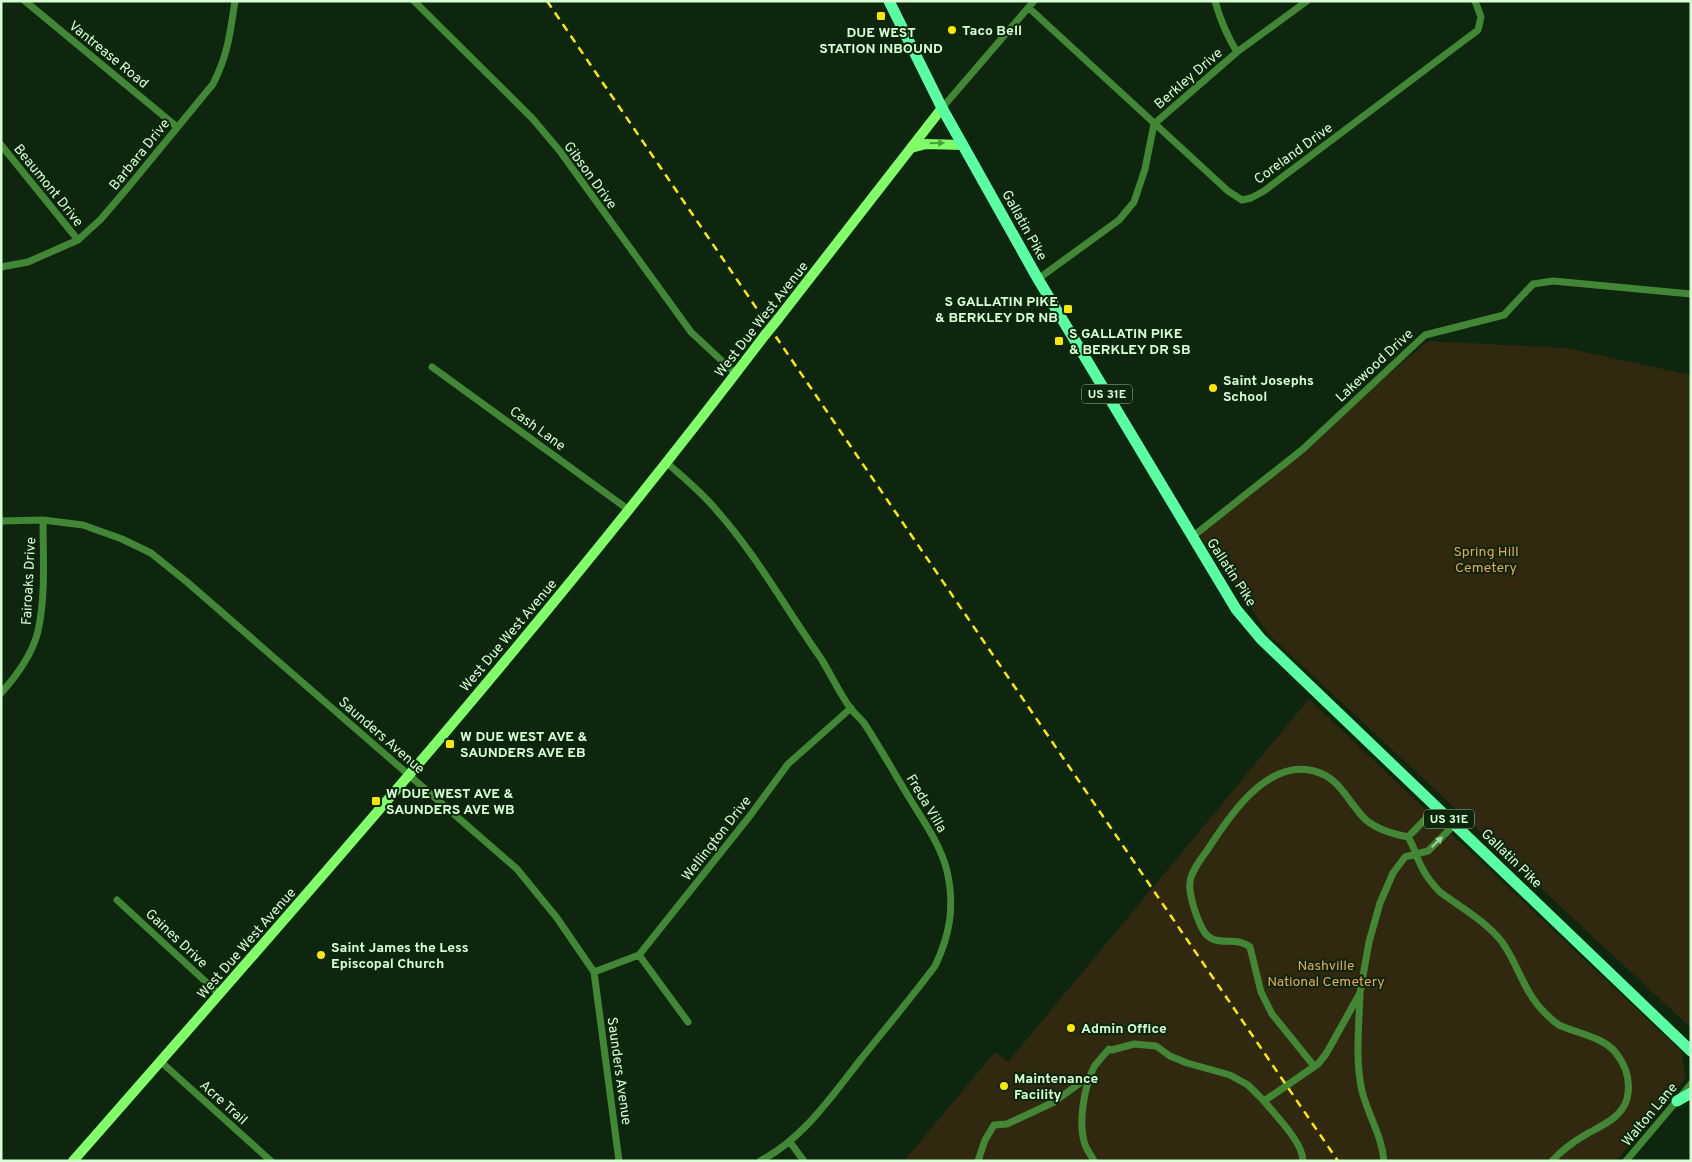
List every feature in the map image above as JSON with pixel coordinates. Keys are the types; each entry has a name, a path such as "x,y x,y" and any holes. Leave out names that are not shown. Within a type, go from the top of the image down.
{"main road":[{"name":"Gallatin Pike","path":"889,1 942,108 1038,279 1236,609 1261,639 1691,1051"},
{"name":"West Due West Avenue","path":"73,1161 410,776 629,510 942,108"},
{"path":"911,148 926,144 963,145"},
{"path":"1677,1101 1691,1093"}],"street":[{"name":"Vantrease Road","path":"25,1 177,126"},
{"name":"Barbara Drive","path":"1,267 28,262 78,240 101,219 213,84 228,50 235,1"},
{"name":"Gibson Drive","path":"414,1 532,118 559,150 691,332 736,374"},
{"path":"942,108 1034,1"},
{"path":"1215,1 1219,16 1237,52"},
{"name":"Berkley Drive","path":"1038,279 1119,220 1134,202 1145,169 1154,124 1237,52 1307,1"},
{"name":"Coreland Drive","path":"1029,8 1154,124 1228,190 1242,200 1251,198 1264,191 1478,30 1482,17 1474,1"},
{"name":"Beaumont Drive","path":"1,145 78,240"},
{"name":"Lakewood Drive","path":"1192,537 1303,449 1425,335 1504,315 1533,284 1553,281 1691,294"},
{"name":"Cash Lane","path":"432,367 629,510"},
{"name":"Freda Villa","path":"666,462 702,494 730,526 819,656 851,708 863,723 941,851 947,873 951,902 945,945 935,966 831,1097 790,1142 760,1161"},
{"name":"Saunders Avenue","path":"1,521 43,520 83,525 122,539 151,554 187,582 517,869 557,918 594,972 620,1161"},
{"name":"Fairoaks Drive","path":"1,693 11,683 28,656 38,632 43,591 43,520"},
{"name":"Wellington Drive","path":"639,955 747,820 788,764 851,708"},
{"path":"1314,1066 1272,1014 1261,992 1250,948 1245,943 1237,941 1216,941 1205,932 1192,903 1190,882 1196,868 1228,818 1251,792 1279,774 1294,769 1314,771 1330,777 1364,818 1395,834 1408,837 1427,876 1440,892 1500,940 1512,958 1530,993 1543,1011 1557,1024 1593,1038 1609,1047 1616,1053 1626,1068 1629,1082 1625,1105 1621,1111 1616,1117 1569,1145 1552,1161"},
{"path":"1408,837 1437,807"},
{"path":"1384,1161 1380,1139 1365,1102 1359,1055 1360,992 1369,942 1387,884 1403,859 1407,855 1428,851 1455,824"},
{"name":"Gaines Drive","path":"117,900 219,994"},
{"path":"594,972 639,955 688,1022"},
{"path":"1264,1101 1314,1066 1326,1054 1360,992"},
{"path":"1094,1161 1086,1147 1082,1122 1084,1100 1095,1066 1109,1049 1112,1050 1134,1044 1156,1046 1170,1056 1187,1063 1230,1075 1248,1085 1264,1101 1297,1142 1303,1156 1302,1161"},
{"name":"Acre Trail","path":"160,1061 271,1161"},
{"path":"978,1161 994,1125 1007,1124 1054,1102 1080,1083"},
{"name":"Walton Lane","path":"1626,1161 1691,1084"},
{"path":"790,1142 804,1161"}],"green space":[{"name":"Spring Hill Cemetery","path":"1428,341 1566,348 1691,375 1691,1028 1268,634 1199,536"},
{"name":"Nashville National Cemetery","path":"1309,699 1682,1052 1685,1079 1616,1161 904,1161 995,1052 1008,1062"}],"railway":[{"path":"547,1 1338,1161"}],"place":[{"name":"DUE WEST STATION INBOUND","path":"881,16"},
{"name":"Taco Bell","path":"952,30"},
{"name":"S GALLATIN PIKE & BERKLEY DR NB","path":"1068,309"},
{"name":"S GALLATIN PIKE & BERKLEY DR SB","path":"1059,341"},
{"name":"Saint Josephs School","path":"1213,388"},
{"name":"W DUE WEST AVE & SAUNDERS AVE EB","path":"450,744"},
{"name":"W DUE WEST AVE & SAUNDERS AVE WB","path":"376,801"},
{"name":"Saint James the Less Episcopal Church","path":"321,955"},
{"name":"Admin Office","path":"1071,1028"},
{"name":"Maintenance Facility","path":"1004,1086"}]}
